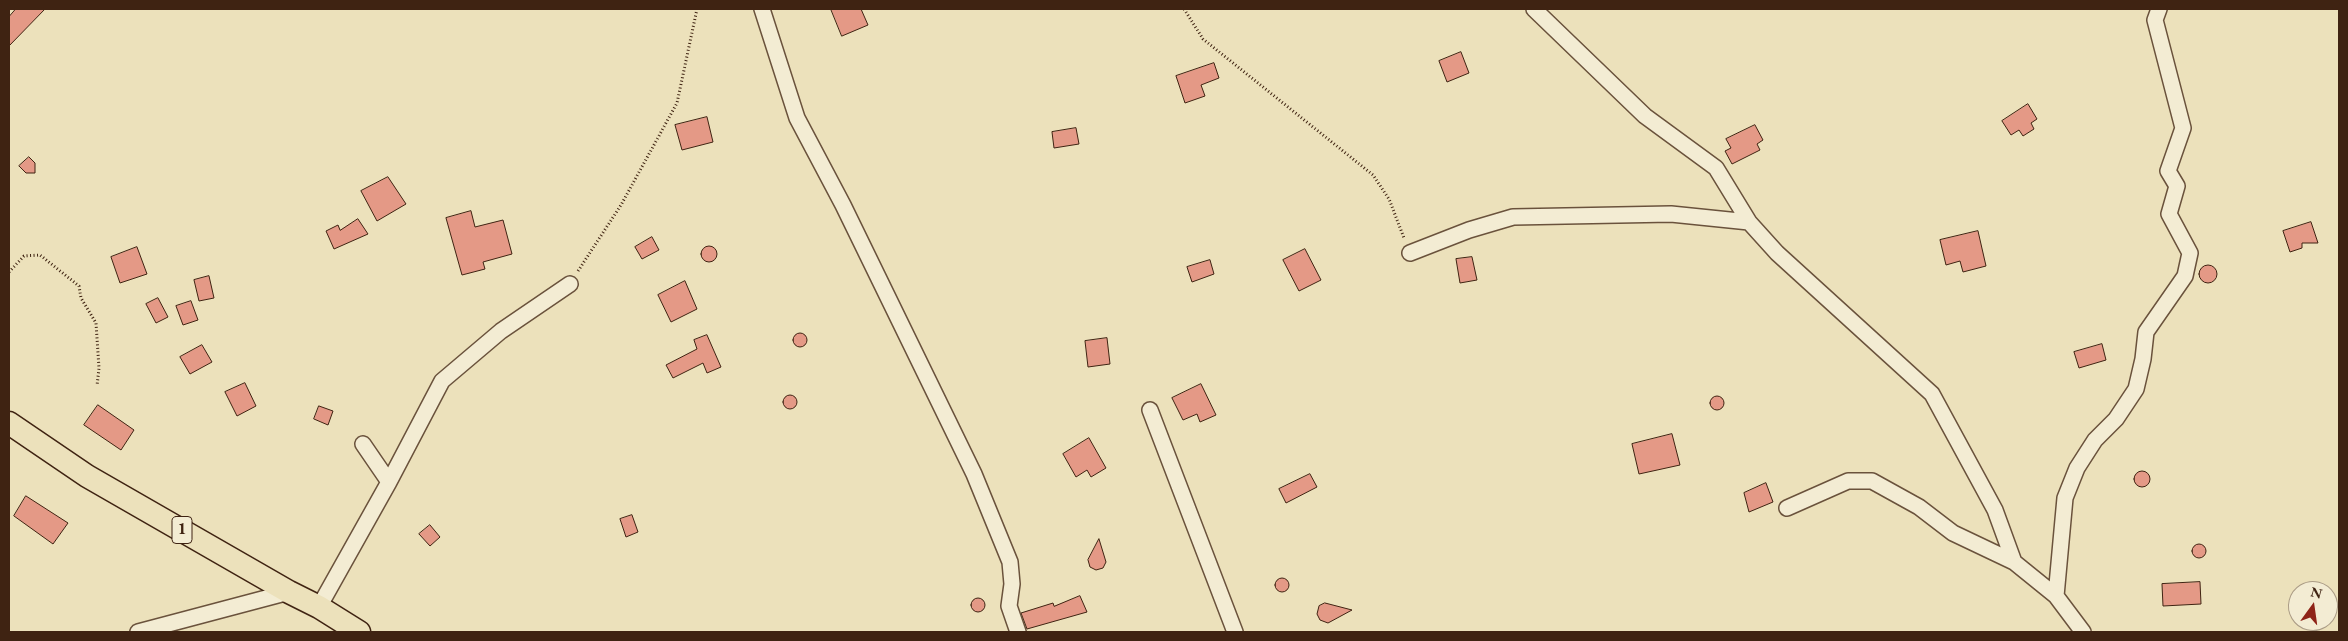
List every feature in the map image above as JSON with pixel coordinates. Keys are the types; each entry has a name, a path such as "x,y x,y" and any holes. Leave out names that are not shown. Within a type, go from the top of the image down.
{"main road":[{"name":"1","path":"9,423 87,476 289,592 319,607 359,632"}],"street":[{"path":"762,9 797,118 843,205 974,474 1010,562 1012,584 1009,606 1018,632"},
{"path":"1534,9 1645,116 1716,168 1749,222 1777,253 1932,394 1995,510 2014,562"},
{"path":"2056,596 2065,498 2077,468 2095,440 2116,418 2136,389 2144,359 2146,332 2185,276 2190,253 2170,214 2177,186 2168,171 2183,128 2155,20 2159,9"},
{"path":"1410,253 1468,230 1513,217 1671,214 1749,222"},
{"path":"319,607 389,482 442,381 497,326 570,284"},
{"path":"1150,410 1235,632"},
{"path":"363,444 389,482"},
{"path":"1787,508 1848,481 1872,481 1919,507 1953,533 2014,562 2056,596 2083,632"},
{"path":"138,632 289,592"}],"path":[{"path":"570,284 621,205 676,103 697,9"},
{"path":"1184,9 1203,39 1373,175 1389,199 1410,253"},
{"path":"9,272 24,256 40,255 78,286 82,298 96,323 99,368 97,386"}],"building":[{"path":"16,9 45,9 9,46 9,17"},
{"path":"831,9 861,9 868,25 842,36"},
{"path":"1461,52 1469,73 1447,82 1439,61"},
{"path":"1214,63 1219,78 1201,85 1205,96 1185,103 1176,76"},
{"path":"2028,104 2037,119 2031,123 2034,129 2023,136 2019,130 2011,135 2002,121"},
{"path":"707,117 713,142 682,150 675,125"},
{"path":"1755,125 1763,140 1757,144 1760,150 1732,164 1725,151 1731,148 1726,139"},
{"path":"1076,128 1079,144 1054,148 1052,132"},
{"path":"29,157 35,163 35,173 26,173 19,166"},
{"path":"388,177 406,204 377,221 361,191"},
{"path":"471,211 475,227 503,220 512,254 483,262 485,269 462,275 446,218"},
{"path":"358,219 368,234 334,249 326,231 338,225 340,230"},
{"path":"2311,222 2318,243 2302,243 2302,248 2290,252 2283,231"},
{"path":"1978,231 1986,266 1963,272 1960,261 1946,265 1940,240"},
{"path":"652,237 659,250 642,259 635,247"},
{"path":"709,246 715,248 717,254 715,260 709,262 703,260 701,254 703,248"},
{"path":"137,247 147,274 120,283 111,257"},
{"path":"1305,249 1321,280 1299,291 1283,260"},
{"path":"1472,257 1477,280 1460,283 1456,259"},
{"path":"1210,260 1214,274 1192,282 1187,267"},
{"path":"2208,265 2216,270 2217,274 2212,282 2208,283 2200,278 2199,274 2204,266"},
{"path":"209,276 214,298 199,301 194,280"},
{"path":"685,281 697,309 671,322 658,295"},
{"path":"158,298 168,317 156,323 146,304"},
{"path":"191,301 198,320 183,325 176,306"},
{"path":"797,333 803,333 807,340 803,347 797,347 793,343 793,337"},
{"path":"707,335 721,367 707,373 703,363 673,378 666,365 697,349 694,340"},
{"path":"1107,338 1110,364 1088,367 1085,341"},
{"path":"2102,344 2106,360 2079,368 2074,352"},
{"path":"202,345 212,362 190,374 180,357"},
{"path":"245,383 256,406 237,416 225,392"},
{"path":"1201,384 1216,415 1200,422 1197,414 1183,420 1172,398"},
{"path":"790,395 795,397 797,402 795,407 790,409 785,407 783,402 785,397"},
{"path":"1717,396 1722,398 1724,403 1722,408 1717,410 1712,408 1710,403 1712,398"},
{"path":"98,405 134,430 121,450 84,425"},
{"path":"319,406 333,411 328,425 314,419"},
{"path":"1672,434 1680,465 1639,474 1632,444"},
{"path":"1089,438 1106,468 1091,477 1087,470 1076,477 1063,454"},
{"path":"2142,471 2150,479 2142,487 2134,479"},
{"path":"1310,474 1317,487 1286,503 1279,489"},
{"path":"1766,483 1773,502 1749,512 1744,493"},
{"path":"26,496 68,523 53,544 14,516"},
{"path":"632,515 638,532 626,537 620,519"},
{"path":"430,525 440,537 430,546 419,534"},
{"path":"1099,539 1106,562 1103,568 1096,570 1090,567 1088,560"},
{"path":"2196,544 2202,544 2206,551 2202,558 2196,558 2192,554 2192,548"},
{"path":"1282,578 1287,580 1289,585 1287,590 1282,592 1277,590 1275,585 1277,580"},
{"path":"2200,582 2201,604 2163,606 2162,584"},
{"path":"1080,596 1087,612 1027,629 1021,613 1053,603 1054,606"},
{"path":"975,598 981,598 985,605 981,612 975,612 971,608 971,602"},
{"path":"1325,603 1352,610 1328,623 1320,620 1317,614 1319,606"}]}
